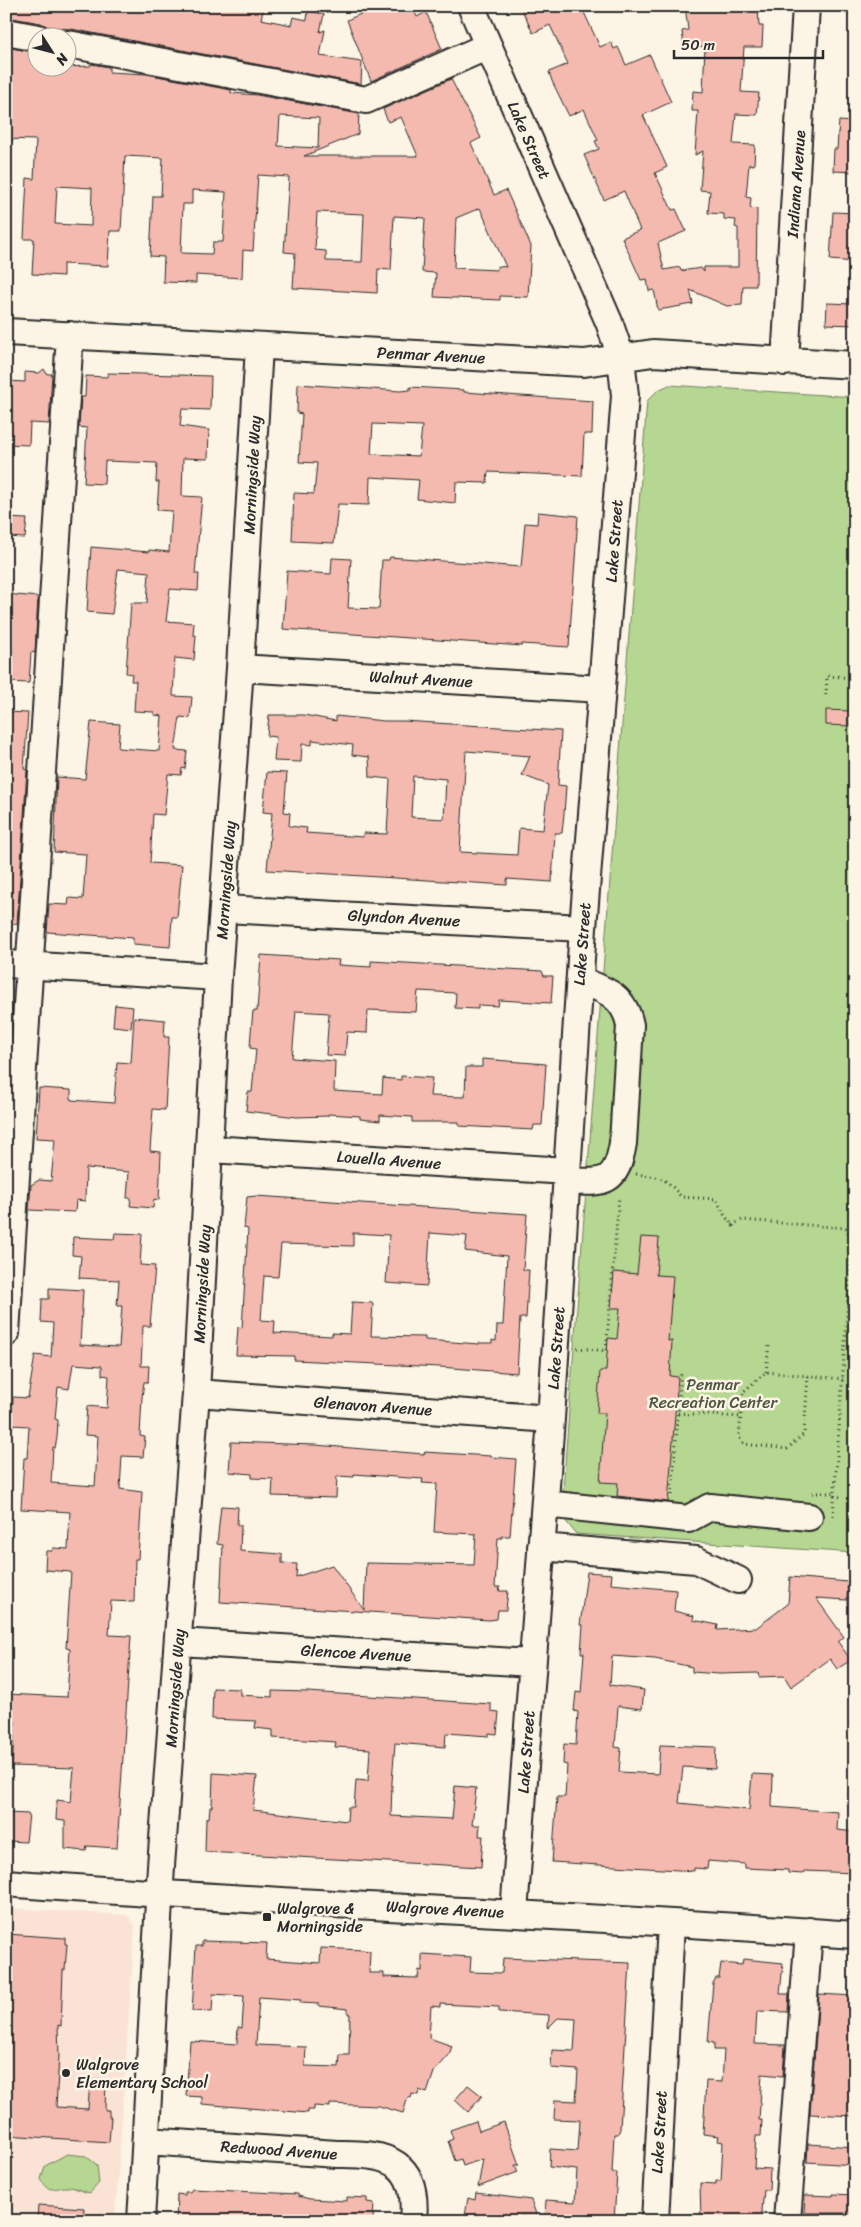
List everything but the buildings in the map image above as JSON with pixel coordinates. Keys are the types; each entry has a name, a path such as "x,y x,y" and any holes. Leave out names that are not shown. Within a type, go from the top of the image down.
{"street":[{"name":"Lake Street","path":"471,6 609,322 621,357 625,396 583,928 551,1419 514,1913"},
{"name":"Indiana Avenue","path":"785,362 806,6"},
{"path":"6,32 28,36"},
{"path":"78,46 366,100 488,46"},
{"name":"Penmar Avenue","path":"6,332 584,363 653,353 855,365"},
{"path":"6,1333 18,965 70,336"},
{"name":"Morningside Way","path":"140,2221 160,1894 196,1393 218,977 225,909 259,347"},
{"name":"Walnut Avenue","path":"240,668 602,689"},
{"name":"Glyndon Avenue","path":"225,909 583,928"},
{"path":"18,965 218,977"},
{"path":"580,980 607,991 627,1010 622,1143 620,1161 614,1181"},
{"name":"Louella Avenue","path":"210,1149 614,1181"},
{"name":"Glenavon Avenue","path":"196,1393 551,1419"},
{"path":"544,1504 688,1519 710,1507 817,1512"},
{"path":"541,1547 696,1560 738,1580"},
{"name":"Glencoe Avenue","path":"179,1642 532,1663"},
{"name":"Walgrove Avenue","path":"6,1883 160,1894 514,1913 855,1935"},
{"name":"Lake Street","path":"655,2221 671,1924"},
{"path":"787,2221 809,1931"},
{"name":"Redwood Avenue","path":"146,2142 337,2154 366,2154 389,2160 407,2175 415,2196 413,2221"}],"path":[{"path":"826,695 827,676 855,678"},
{"path":"556,1346 606,1350 620,1197 614,1181 661,1177 669,1181 681,1196 716,1199 718,1206 733,1226 742,1220 846,1228 853,1240 834,1495 817,1512"},
{"path":"769,1345 766,1372 743,1392 739,1437 744,1444 787,1449 804,1434 808,1376"},
{"path":"671,1518 681,1371"},
{"path":"766,1372 843,1378"},
{"path":"678,1413 741,1417"},
{"path":"834,1495 841,1497"},
{"path":"817,1512 834,1495"}],"shaded area":[{"name":"Walgrove Elementary School","path":"6,1908 127,1915 135,1925 115,2221 6,2221"}],"green space":[{"name":"Penmar Recreation Center","path":"669,385 855,397 855,1553 576,1534 561,1515 647,401 658,390"},
{"path":"67,2154 86,2156 97,2165 99,2183 90,2193 70,2187 50,2189 41,2179 45,2166"}],"place":[{"name":"Walgrove & Morningside","path":"267,1917"},
{"name":"Walgrove Elementary School","path":"66,2073"}]}
